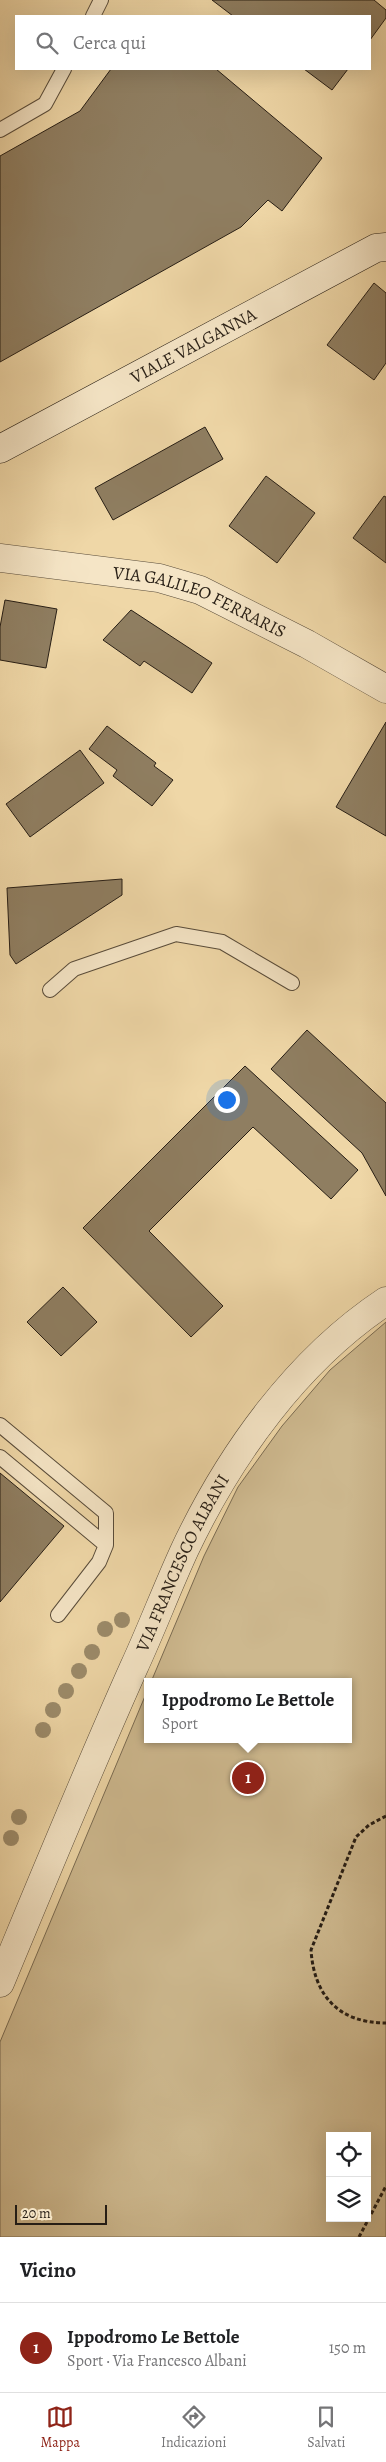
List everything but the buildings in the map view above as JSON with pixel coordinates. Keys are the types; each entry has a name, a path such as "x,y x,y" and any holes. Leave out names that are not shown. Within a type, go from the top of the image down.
{"street":[{"name":"VIALE VALGANNA","path":"0,449 383,242"},
{"name":"VIA GALILEO FERRARIS","path":"0,558 159,578 200,590 307,644 386,689"},
{"name":"VIA FRANCESCO ALBANI","path":"0,1983 94,1758 185,1550 224,1474 268,1412 317,1356 386,1300"}],"lane":[{"path":"97,8 111,0"},
{"path":"0,130 45,104 63,70"},
{"path":"50,990 74,969 176,934 222,942 292,983"},
{"path":"0,1425 106,1513 106,1546 99,1562 58,1615"},
{"path":"0,1457 106,1546"}],"path":[{"path":"386,1816 368,1825 356,1837 311,1950 312,1967 317,1984 326,1998 339,2010 354,2019 371,2023 386,2023"},
{"path":"359,2237 386,2186"}],"shaded area":[{"path":"386,1322 386,2237 0,2237 0,2042 144,1699 144,1743 352,1743 352,1678 153,1678 204,1556 238,1487 282,1426 330,1370"}],"place":[{"name":"Ippodromo Le Bettole","path":"248,1778"}]}
